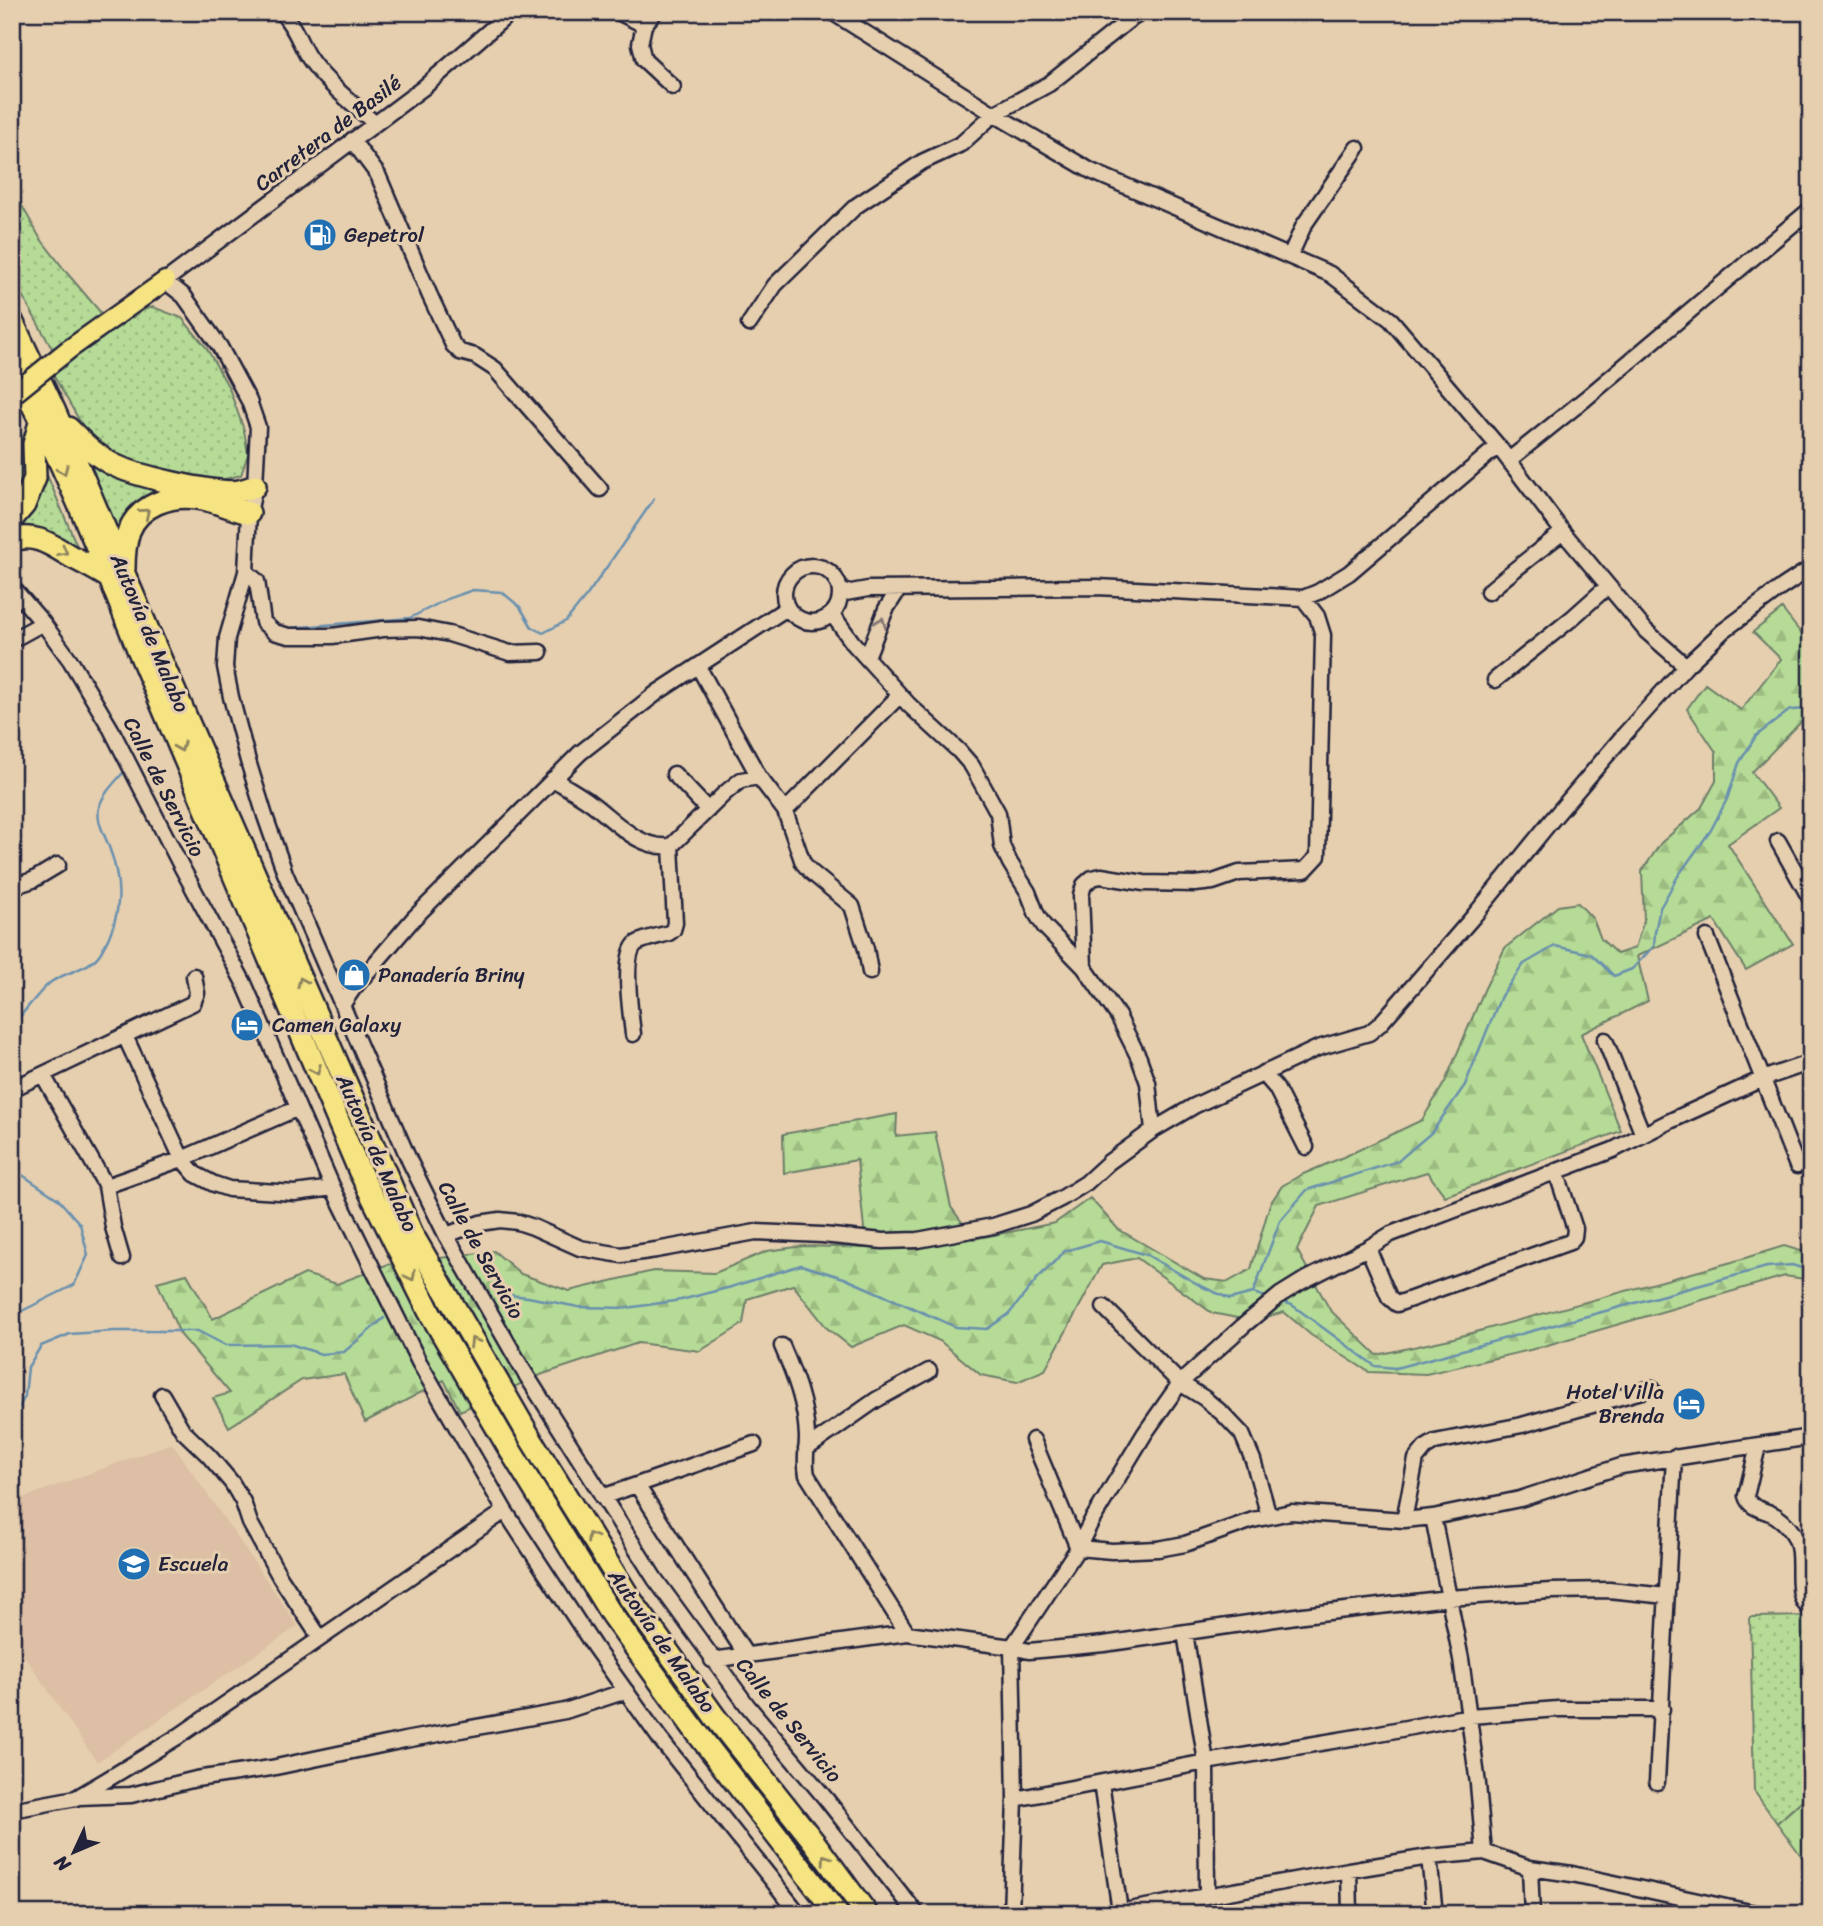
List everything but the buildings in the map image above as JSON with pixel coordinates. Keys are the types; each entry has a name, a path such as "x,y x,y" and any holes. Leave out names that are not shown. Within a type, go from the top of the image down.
{"highway":[{"name":"Autovía de Malabo","path":"12,321 48,416 117,576 412,1234 532,1441 629,1597 715,1717 867,1914"},
{"name":"Autovía de Malabo","path":"12,365 48,416"},
{"path":"12,519 24,505 35,478 34,444 48,416 65,426 84,445 109,463 125,470 217,491 239,491 255,486"},
{"path":"12,541 22,537 46,542 117,576 130,529 138,517 153,505 172,498 195,497 249,513"},
{"name":"Autovía de Malabo","path":"117,576 354,1158 429,1311 507,1445 611,1614 698,1734 837,1914"}],"main road":[{"path":"12,395 165,281"}],"street":[{"path":"281,12 318,69 374,124"},
{"name":"Carretera de Basilé","path":"165,281 423,88 511,12"},
{"path":"618,12 644,25"},
{"path":"655,12 644,25 640,44 645,60 673,87"},
{"path":"832,12 994,114 1091,171 1330,274 1391,320 1498,446 1563,532 1646,631 1686,666"},
{"path":"749,324 775,285 856,206 922,162 961,144 994,114 1049,84 1129,20 1143,12"},
{"path":"352,140 378,175 453,345 460,352 475,356 495,369 600,489"},
{"path":"1290,256 1304,225 1357,148"},
{"path":"1509,460 1811,209"},
{"name":"Calle de Servicio","path":"165,281 184,296 232,367 258,427 246,572 227,638 226,667 231,697 247,761 285,873 410,1162 446,1235 523,1370 655,1579 747,1705 917,1914"},
{"path":"840,594 867,589 1098,587 1303,598 1349,573 1498,446"},
{"path":"1488,593 1563,532"},
{"path":"819,566 834,576 840,594 832,614 817,622 808,622 800,620 787,608 784,585 793,572 801,567 819,566"},
{"path":"446,1235 480,1223 500,1220 518,1222 580,1248 621,1255 756,1232 883,1241 918,1240 993,1226 1031,1214 1086,1183 1109,1162 1153,1130 1194,1106 1318,1048 1369,1033 1380,1024 1473,917 1550,821 1686,666 1723,631 1811,568"},
{"path":"246,572 257,581 263,622 274,632 289,636 332,636 383,629 418,628 449,634 510,653 540,652"},
{"path":"1495,680 1608,586"},
{"name":"Calle de Servicio","path":"12,587 43,623 69,660 111,729 244,983 333,1188 419,1362 505,1511 595,1648 660,1739 799,1914"},
{"path":"867,657 886,609 899,589"},
{"path":"1084,967 1081,895 1084,885 1092,878 1101,876 1144,883 1195,884 1239,873 1305,870 1318,856 1323,635 1317,616 1303,598"},
{"path":"339,999 353,989 414,918 580,753 658,692 787,608"},
{"path":"832,614 853,643 900,695 972,766 998,813 1002,846 1028,892 1037,915 1044,926 1084,967 1118,1016 1139,1058 1148,1083 1153,1130"},
{"path":"12,640 43,623"},
{"path":"698,666 759,777 785,811 803,863 852,906 866,949 870,972"},
{"path":"785,811 900,695"},
{"path":"674,774 708,810"},
{"path":"553,779 592,803 621,829 658,848 671,846 741,780 759,777"},
{"path":"1778,842 1811,900"},
{"path":"633,1034 628,966 630,951 638,943 673,930 675,923 671,846"},
{"path":"12,887 33,880 58,865"},
{"path":"1707,937 1797,1166"},
{"path":"12,1089 193,1003 197,993 194,976"},
{"path":"125,1036 182,1159 195,1174 229,1189 295,1193 333,1188"},
{"path":"1605,1040 1643,1135"},
{"path":"1011,1914 1015,1799 1012,1647 1078,1548 1145,1433 1180,1383 1275,1300 1301,1282 1391,1234 1613,1150 1762,1080 1811,1062"},
{"path":"1263,1073 1276,1088 1306,1147"},
{"path":"43,1075 106,1186 122,1258"},
{"path":"106,1186 182,1159 298,1108"},
{"path":"1368,1248 1389,1297 1396,1304 1570,1242 1575,1229 1556,1171"},
{"path":"1104,1307 1180,1383 1204,1398 1242,1434 1254,1460 1269,1516"},
{"path":"782,1346 805,1408 807,1439 804,1463 807,1475 907,1633"},
{"path":"806,1450 876,1400 929,1371"},
{"path":"1404,1520 1416,1459 1435,1441 1522,1425 1652,1388"},
{"path":"162,1395 183,1432 209,1456 232,1483 243,1502 250,1523 280,1577 320,1638"},
{"path":"1078,1548 1158,1549 1185,1544 1291,1511 1404,1520 1433,1517 1520,1499 1621,1466 1811,1437"},
{"path":"1033,1440 1078,1548"},
{"path":"602,1497 754,1444"},
{"path":"1758,1446 1747,1500 1752,1506 1777,1517 1791,1530 1800,1554 1801,1596 1804,1604 1811,1609"},
{"path":"1657,1782 1674,1457"},
{"path":"637,1485 746,1655"},
{"path":"76,1798 178,1736 505,1511"},
{"path":"1433,1517 1470,1716 1484,1852"},
{"path":"712,1660 907,1633 1029,1651 1104,1644 1303,1615 1448,1598 1609,1590 1667,1596"},
{"path":"1185,1633 1206,1762 1207,1895"},
{"path":"12,1810 76,1798 131,1795 196,1779 271,1768 565,1711 626,1691"},
{"path":"1015,1799 1206,1762 1470,1716 1559,1709 1662,1709"},
{"path":"1101,1783 1113,1912 1429,1857 1484,1852 1530,1868 1572,1874 1726,1911 1759,1914"},
{"path":"1429,1857 1434,1914"},
{"path":"1530,1868 1532,1914"},
{"path":"1349,1870 1350,1914"}],"shaded area":[{"name":"Escuela","path":"172,1443 298,1626 97,1762 12,1638 12,1502"}],"green space":[{"path":"12,188 40,238 112,326 129,314 153,307 182,318 206,347 229,388 244,430 248,454 241,475 217,481 130,461 106,451 88,435 53,375 76,353 55,354 12,277"},
{"path":"12,410 24,446 27,469 25,481 12,503"},
{"path":"75,438 180,485 159,495 121,547"},
{"path":"36,449 85,565 12,537 12,522"},
{"path":"1782,609 1811,646 1811,721 1806,717 1752,772 1779,808 1728,844 1793,944 1746,970 1714,920 1637,956 1648,1001 1581,1034 1621,1131 1445,1196 1427,1172 1319,1206 1297,1250 1330,1310 1377,1355 1450,1339 1784,1246 1811,1254 1811,1280 1785,1276 1530,1350 1426,1374 1369,1372 1311,1335 1284,1312 1252,1321 1212,1313 1137,1258 1102,1265 1045,1370 1017,1382 981,1375 940,1341 904,1325 851,1347 827,1328 793,1285 747,1299 743,1324 700,1351 638,1343 543,1374 460,1411 444,1380 365,1422 344,1374 302,1380 229,1427 213,1398 230,1393 180,1334 157,1282 187,1274 213,1319 305,1274 337,1284 386,1265 494,1251 521,1274 569,1291 653,1271 715,1273 767,1251 804,1246 866,1248 857,1160 784,1173 783,1134 897,1114 896,1136 935,1132 951,1207 974,1239 1055,1223 1090,1198 1118,1229 1204,1279 1228,1282 1251,1269 1270,1204 1282,1186 1422,1120 1445,1082 1505,948 1558,906 1578,903 1593,919 1601,939 1617,954 1635,948 1644,920 1642,871 1661,843 1701,808 1716,781 1716,752 1687,709 1705,684 1741,710 1781,659 1753,632"},
{"path":"1811,1616 1811,1792 1777,1823 1754,1791 1750,1617"},
{"path":"1811,1793 1811,1869 1777,1823"}],"waterway":[{"path":"288,628 410,618 447,599 473,590 502,592 520,607 532,627 543,633 566,621 654,499"},
{"path":"500,1294 578,1307 627,1308 681,1300 801,1265 844,1278 956,1327 987,1329 1009,1314 1037,1279 1065,1251 1100,1241 1147,1255 1230,1299 1253,1293 1280,1221 1307,1190 1398,1161 1432,1132 1465,1085 1501,996 1524,964 1555,946 1591,954 1614,976 1632,969 1654,946 1660,908 1678,876 1711,830 1727,799 1739,763 1756,736 1790,710 1811,709"},
{"path":"12,1026 47,985 97,958 108,939 117,912 118,886 113,858 98,813 106,794 123,773"},
{"path":"12,1168 58,1199 80,1224 88,1255 74,1285 12,1318"},
{"path":"1279,1301 1292,1305 1375,1366 1396,1368 1767,1267 1792,1265 1811,1271"},
{"path":"1253,1293 1269,1298"},
{"path":"12,1421 25,1396 28,1367 41,1346 70,1334 198,1331 225,1345 290,1344 321,1354 344,1352 384,1318"}],"place":[{"name":"Gepetrol","path":"320,235"},
{"name":"Panadería Briny","path":"354,975"},
{"name":"Camen Galaxy","path":"247,1025"},
{"name":"Hotel Villa Brenda","path":"1689,1404"},
{"name":"Escuela","path":"134,1564"}]}
